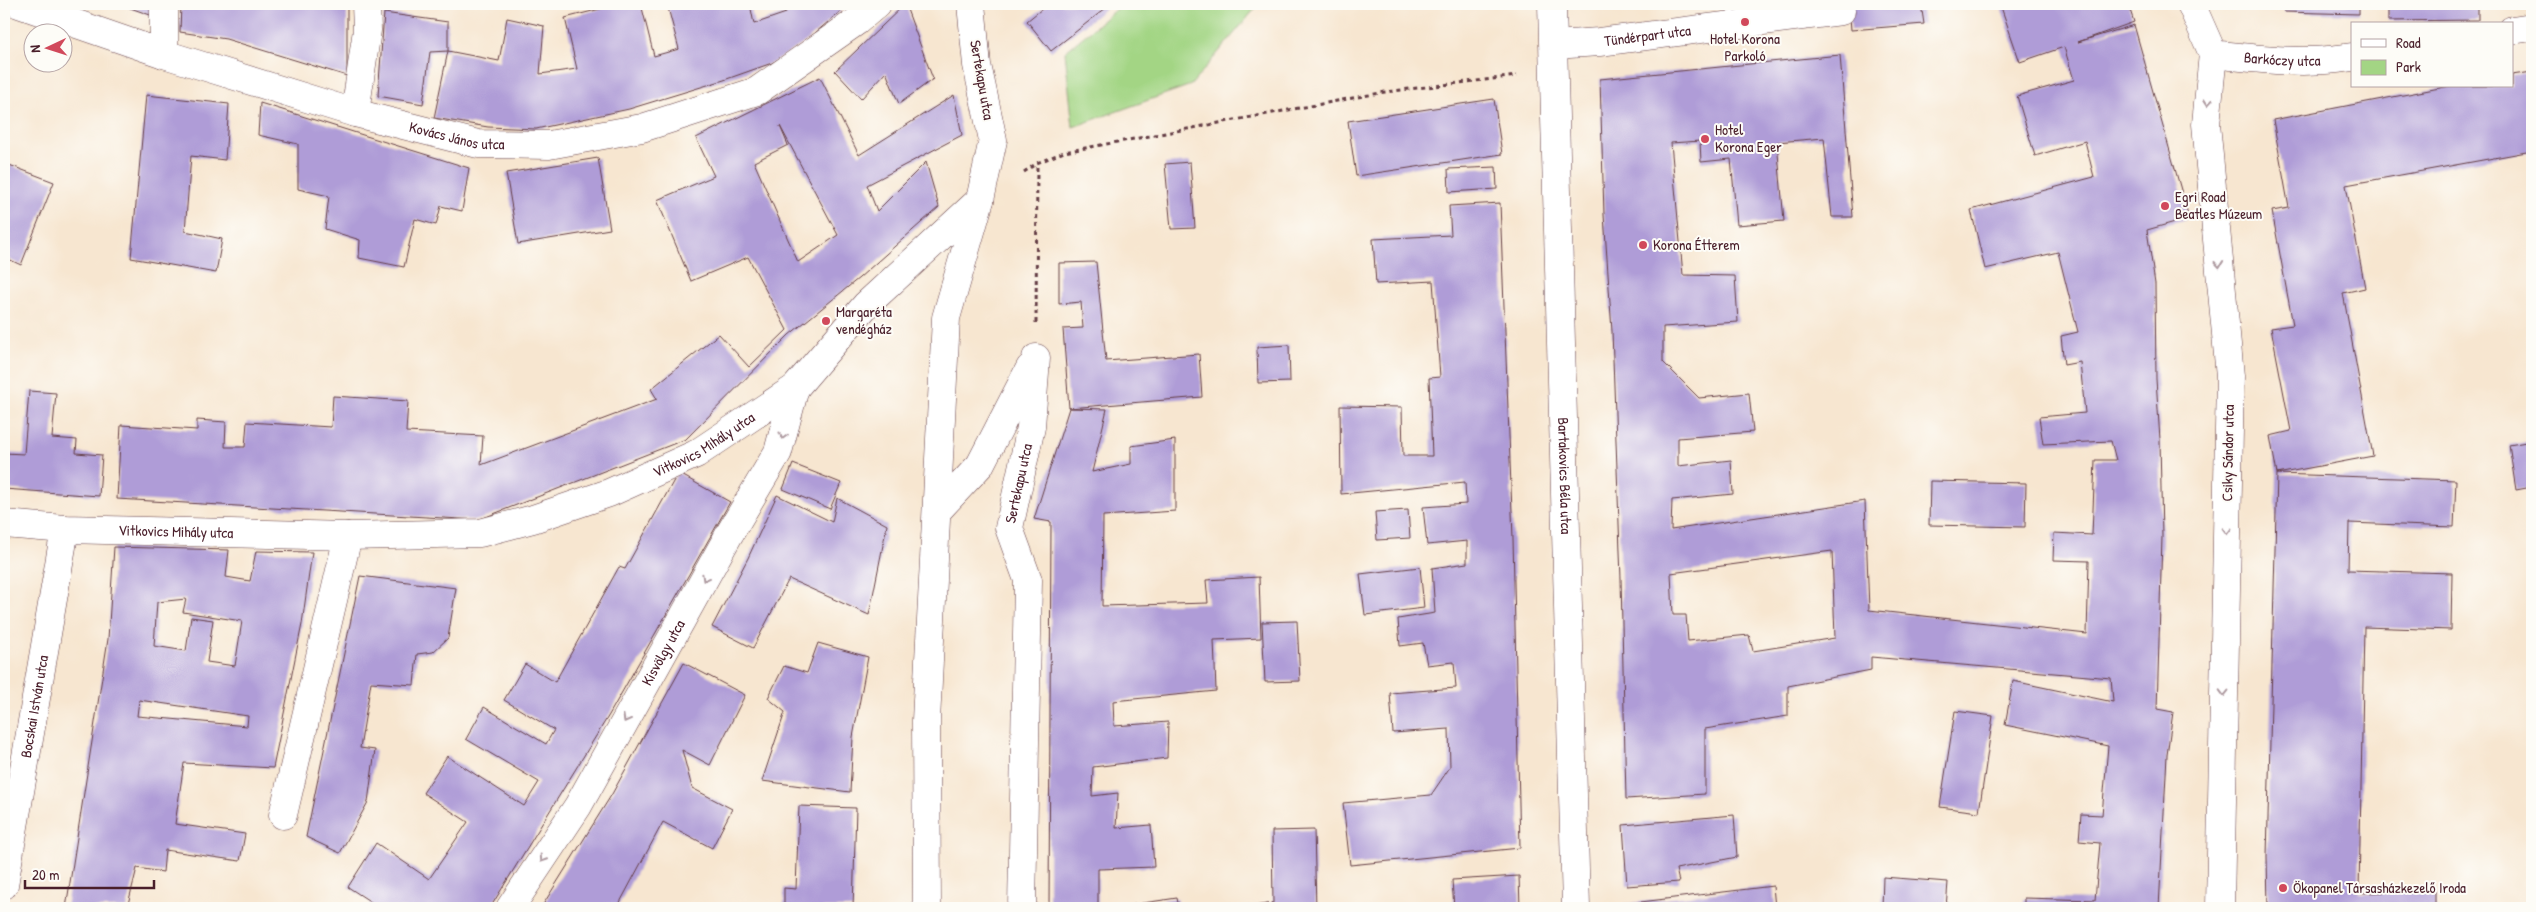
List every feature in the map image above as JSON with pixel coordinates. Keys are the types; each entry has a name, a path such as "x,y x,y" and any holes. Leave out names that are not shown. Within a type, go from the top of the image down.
{"street":[{"name":"Kovács János utca","path":"19,4 164,54 355,113 478,144 548,145 642,128 757,91 857,21 877,4"},
{"path":"164,4 164,54"},
{"path":"355,113 367,30 366,4"},
{"name":"Sertekapu utca","path":"927,908 926,721 938,510 946,318 980,200 993,140 977,65 972,4"},
{"path":"1552,4 1555,58"},
{"name":"Csiky Sándor utca","path":"2191,4 2213,54 2206,124 2230,376 2220,908"},
{"name":"Tündérpart utca","path":"1555,58 1599,42 1841,11"},
{"path":"2514,30 2532,27"},
{"name":"Barkóczy utca","path":"2213,54 2265,60 2338,60 2351,57"},
{"name":"Bartakovics Béla utca","path":"1555,58 1576,908"},
{"name":"Vitkovics Mihály utca","path":"4,524 65,529 348,536 480,533 533,520 609,493 696,454 795,388 866,305 980,200"},
{"path":"938,510 980,465 1036,358"},
{"name":"Sertekapu utca","path":"1022,908 1028,580 1009,528 1031,427 1036,358"},
{"name":"Kisvölgy utca","path":"510,908 578,806 730,533 778,452 795,388"},
{"name":"Bocskai István utca","path":"4,885 65,529"},
{"path":"283,815 348,536"}],"path":[{"path":"980,200 1037,163 1064,152 1555,58"},
{"path":"1036,358 1037,163"}],"green space":[{"path":"1122,4 1259,4 1191,85 1073,127 1065,52"}],"building":[{"path":"119,4 156,4 156,17"},
{"path":"181,4 347,4 347,76 226,39 180,32"},
{"path":"603,4 641,4 654,56 679,49 667,4 750,4 754,24 786,13 781,4 849,4 801,45 772,63 629,109 536,129 488,127 434,118 448,51 499,61 507,18 544,26 540,74 577,69 565,18 604,8"},
{"path":"905,4 933,79 899,104 886,72 861,99 835,71"},
{"path":"1048,4 1111,4 1051,51 1027,21"},
{"path":"1849,4 1921,4 1924,24 1851,30"},
{"path":"2000,4 2128,4 2134,22 2078,42 2134,25 2189,218 2147,230 2155,284 2156,379 2160,440 2162,537 2157,709 2173,712 2167,755 2159,908 2024,908 2024,898 2095,900 2100,843 2079,841 2081,814 2102,815 2108,746 2005,725 2013,681 2113,702 2111,678 1871,657 1871,670 1788,686 1788,716 1705,729 1705,794 1626,799 1621,579 1612,331 1604,215 1600,79 1840,55 1853,217 1832,217 1824,138 1777,142 1784,221 1737,225 1731,159 1701,162 1700,141 1671,143 1683,275 1735,276 1738,322 1663,327 1663,362 1699,398 1749,393 1753,432 1678,438 1678,466 1731,460 1733,494 1672,500 1671,530 1865,501 1869,610 2087,634 2089,561 2053,560 2054,533 2092,535 2095,460 2116,460 2111,441 2043,444 2039,417 2085,413 2080,362 2064,365 2061,336 2078,332 2058,252 1985,269 1971,210 2094,177 2085,141 2035,156 2017,96 2074,80 2064,47 2020,62","holes":["1832,551 1835,638 1753,651 1749,635 1688,641 1686,615 1673,615 1671,573"]},
{"path":"2284,4 2359,4 2359,14 2284,12"},
{"path":"2388,4 2478,4 2478,20 2388,21"},
{"path":"384,13 448,22 448,51 430,52 423,104 378,96"},
{"path":"2532,72 2532,151 2346,185 2365,288 2343,293 2373,456 2277,474 2270,436 2291,431 2271,328 2293,325 2272,211 2289,208 2273,120 2440,88 2514,88 2514,75"},
{"path":"820,77 859,155 954,95 962,135 867,185 877,211 926,162 939,207 859,278 789,335 686,439 478,520 117,499 121,425 197,430 197,420 226,422 225,447 245,447 247,422 331,427 333,396 408,401 406,432 483,436 481,465 657,399 651,389 719,334 749,367 787,330 748,257 691,281 657,200 714,176 696,138","holes":["780,126 838,235 798,262 754,162 788,145"]},
{"path":"146,95 229,104 225,160 191,156 185,231 222,239 216,273 131,258"},
{"path":"1494,99 1502,154 1356,176 1348,121"},
{"path":"260,103 469,168 462,211 441,206 436,225 415,219 404,267 359,258 360,240 325,229 329,196 298,189 298,144 258,135"},
{"path":"598,158 610,229 518,244 506,173"},
{"path":"1190,162 1195,228 1171,229 1165,164"},
{"path":"4,163 54,182 21,265 4,257"},
{"path":"1496,167 1497,189 1449,192 1448,169"},
{"path":"1500,203 1513,538 1520,848 1350,865 1343,803 1431,795 1450,767 1449,729 1393,733 1390,693 1456,688 1454,662 1427,665 1423,643 1400,646 1398,619 1435,613 1432,568 1467,563 1467,541 1427,545 1423,507 1466,504 1465,482 1341,494 1340,406 1402,407 1403,456 1432,456 1429,378 1440,377 1433,281 1376,284 1373,239 1451,235 1449,206"},
{"path":"1096,262 1106,361 1199,354 1202,397 1069,408 1063,329 1083,328 1081,302 1059,304 1059,263"},
{"path":"1289,345 1290,382 1258,383 1257,347"},
{"path":"29,391 56,393 52,438 77,440 76,453 102,455 99,496 4,489 4,453 24,454"},
{"path":"1069,408 1107,409 1092,472 1131,464 1131,446 1175,440 1175,511 1103,516 1102,606 1208,603 1206,580 1259,577 1261,638 1214,640 1216,691 1113,701 1114,726 1168,722 1167,758 1093,767 1092,796 1118,793 1116,828 1151,825 1154,867 1098,869 1098,908 1049,908 1051,522 1034,519"},
{"path":"2532,441 2532,487 2516,490 2509,445"},
{"path":"793,464 841,483 830,509 783,489"},
{"path":"678,473 730,502 609,715 490,908 367,908 371,902 348,887 376,843 429,879 468,822 423,793 447,756 524,806 539,782 466,739 484,707 546,744 554,730 504,700 525,664 555,682 619,567 625,569"},
{"path":"2277,474 2456,480 2454,527 2349,523 2348,570 2452,573 2451,630 2364,627 2359,893 2435,891 2435,908 2268,908 2267,856"},
{"path":"1930,481 2026,483 2025,527 1929,525"},
{"path":"777,495 832,522 837,498 887,525 869,615 789,579 753,648 712,627 748,558"},
{"path":"1408,510 1410,538 1377,540 1375,512"},
{"path":"114,547 229,550 226,577 250,581 256,551 312,552 302,624 273,768 184,763 175,824 245,834 240,861 165,850 163,872 137,868 127,908 66,908 108,639","holes":["186,599 183,612 242,621 235,666 207,662 213,620 191,617 186,651 154,646 157,602","139,700 248,716 247,726 137,716"]},
{"path":"1420,567 1424,608 1365,615 1360,574"},
{"path":"360,576 456,588 448,638 433,652 417,654 414,685 371,682 360,748 375,750 368,802 340,853 306,837"},
{"path":"1297,621 1300,681 1265,682 1262,622"},
{"path":"818,643 868,657 853,737 850,792 762,781 785,712 768,698 784,666 807,673"},
{"path":"684,663 745,695 710,765 682,750 692,788 732,809 712,848 663,822 617,908 541,908 612,794"},
{"path":"1955,711 1993,716 1979,812 1940,807"},
{"path":"799,806 856,808 853,908 784,908 784,888 796,889"},
{"path":"1734,815 1737,857 1676,869 1679,882 1627,886 1623,825"},
{"path":"1314,830 1316,908 1241,908 1273,903 1272,831"},
{"path":"1519,876 1520,908 1454,908 1452,880"},
{"path":"1883,877 1948,882 1946,908 1882,908"},
{"path":"1773,886 1775,908 1624,908 1624,904"},
{"path":"1177,898 1179,908 1116,908 1116,907"}],"place":[{"name":"Hotel Korona Parkoló","path":"1745,22"},
{"name":"Hotel Korona Eger","path":"1705,139"},
{"name":"Egri Road Beatles Múzeum","path":"2165,206"},
{"name":"Korona Étterem","path":"1643,245"},
{"name":"Margaréta vendégház","path":"826,321"},
{"name":"Ökopanel Társasházkezelő Iroda","path":"2283,888"}]}
